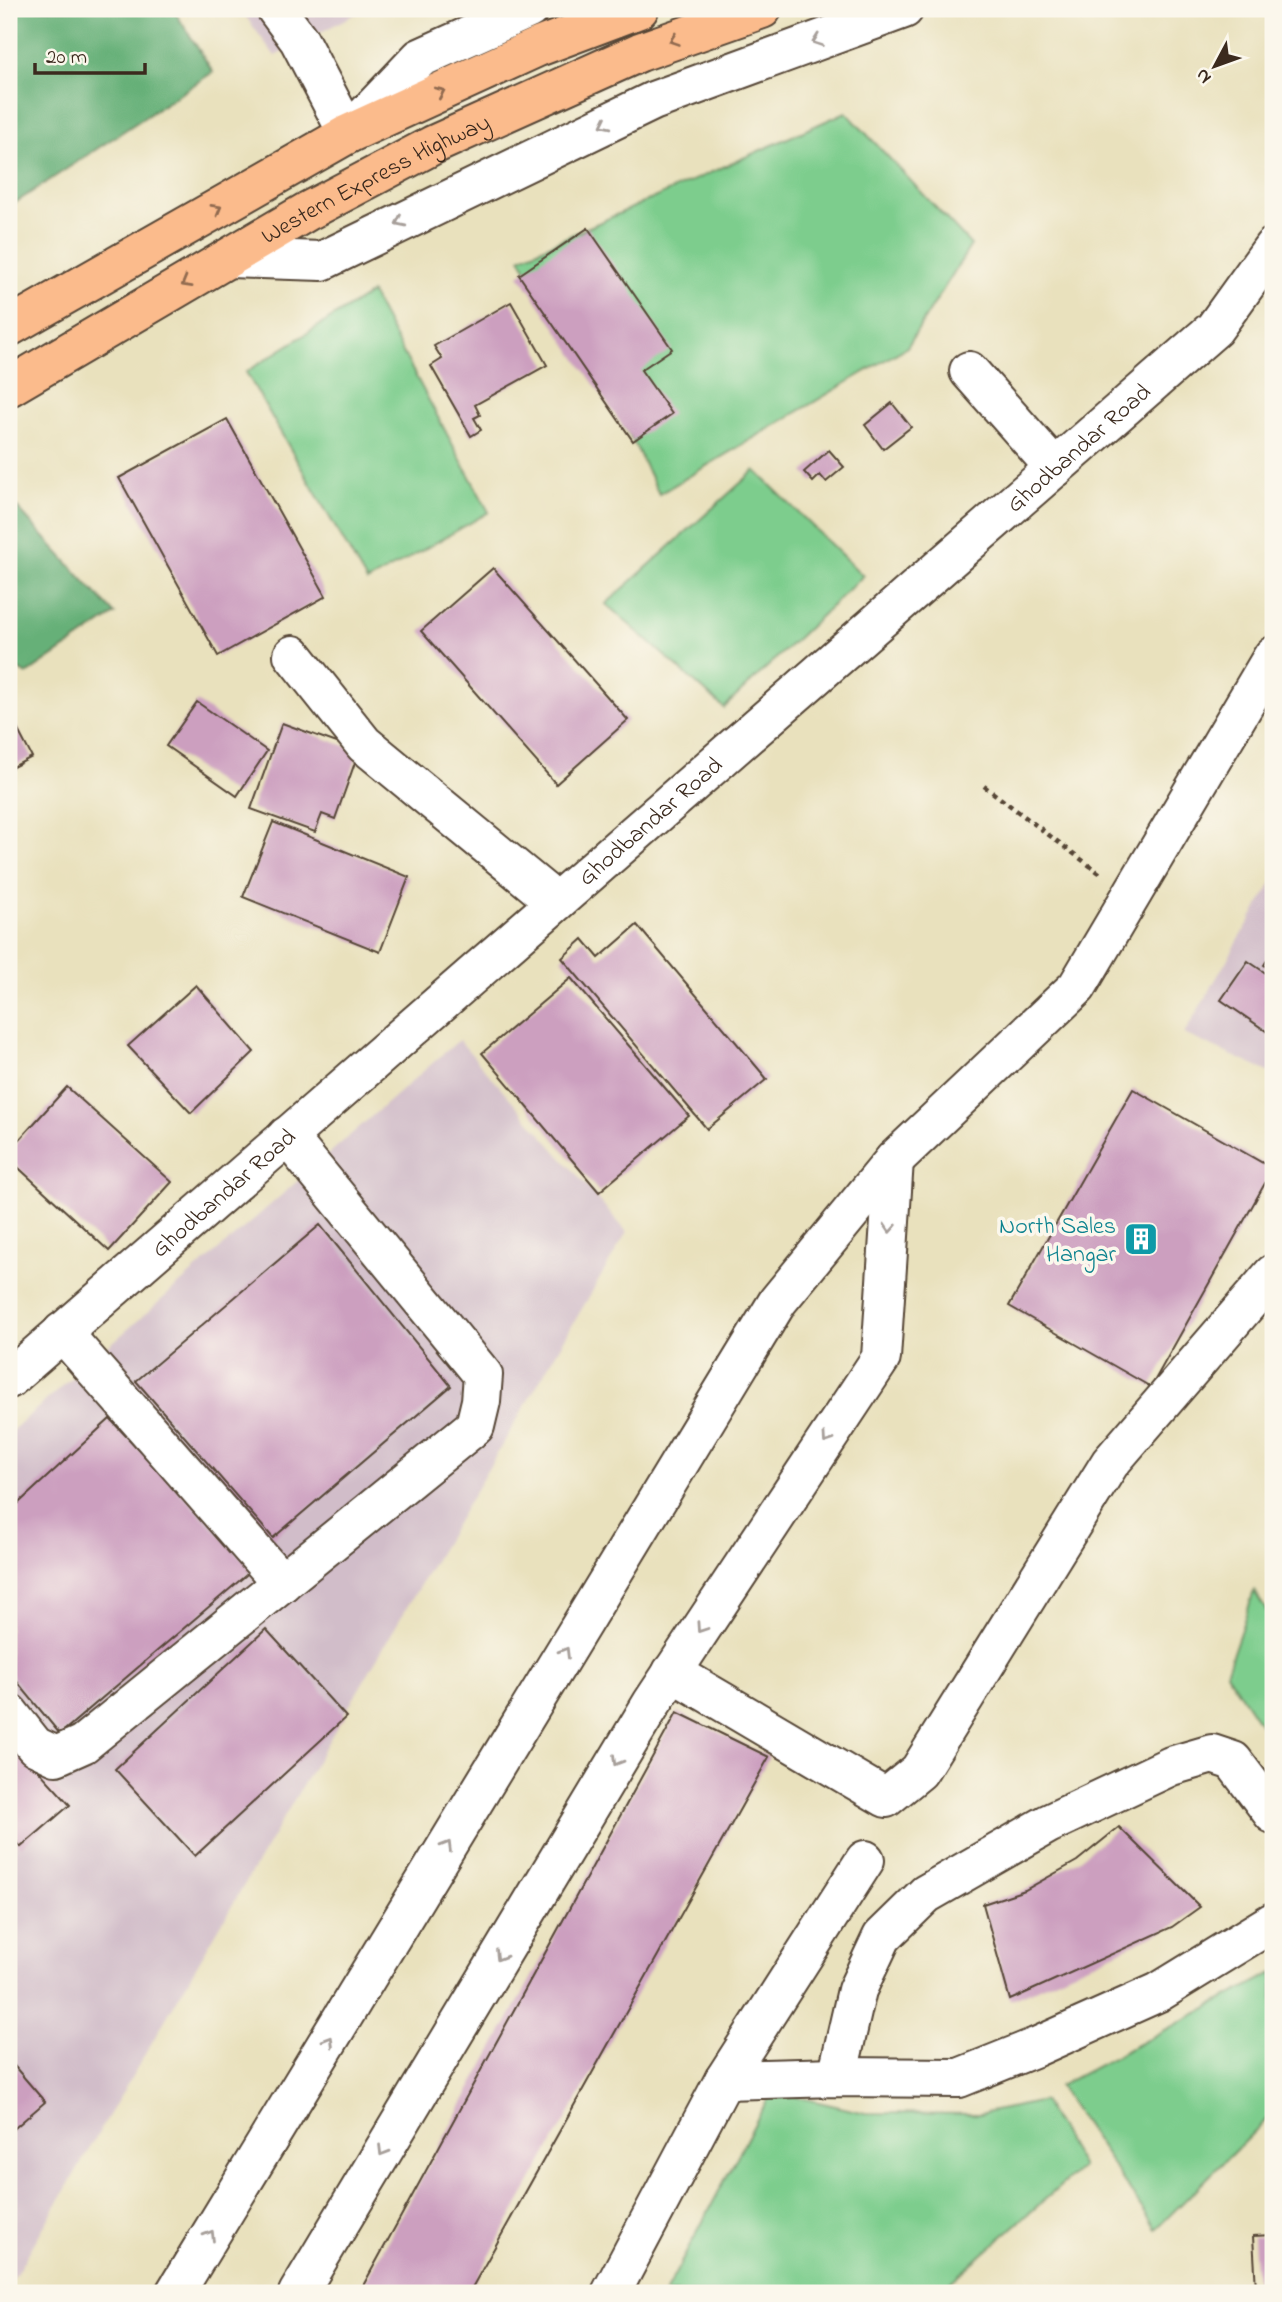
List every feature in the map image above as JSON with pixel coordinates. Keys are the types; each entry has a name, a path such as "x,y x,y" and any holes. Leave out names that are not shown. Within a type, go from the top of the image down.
{"highway":[{"name":"Western Express Highway","path":"9,327 348,134 538,47 639,9"},
{"name":"Western Express Highway","path":"9,387 308,211 433,145 640,52 762,9"},
{"path":"73,291 97,334"}],"street":[{"path":"276,9 299,40 348,134 420,58 529,9"},
{"path":"229,258 322,261 653,101 904,9"},
{"name":"Ghodbandar Road","path":"9,1379 1214,329 1273,247"},
{"path":"969,371 1055,468"},
{"path":"293,655 364,744 556,902"},
{"path":"175,2293 779,1301 894,1160 1077,987 1273,656"},
{"path":"9,1713 35,1746 56,1756 83,1744 474,1426 481,1401 483,1375 287,1136"},
{"path":"298,2293 672,1672 881,1357 894,1160"},
{"path":"672,1672 886,1798 919,1771 1110,1463 1273,1273"},
{"path":"62,1332 282,1583"},
{"path":"836,2077 857,1990 882,1937 926,1894 1048,1824 1171,1766 1212,1754 1233,1761 1273,1814"},
{"path":"611,2293 724,2080 864,1860"},
{"path":"724,2080 959,2078 1159,1992 1273,1922"}],"path":[{"path":"984,786 1130,897"}],"shaded area":[{"path":"240,9 365,9 275,56"},
{"path":"1273,881 1273,1074 1184,1034"},
{"path":"459,1040 627,1232 9,2286 9,1433"}],"green space":[{"path":"9,9 173,9 213,72 9,207"},
{"path":"846,112 971,245 907,347 659,494 633,441 520,258"},
{"path":"371,293 489,512 367,582 246,372"},
{"path":"755,470 863,576 724,708 606,604"},
{"path":"9,499 115,614 27,674 9,664"},
{"path":"1254,1591 1273,1621 1273,1744 1226,1673"},
{"path":"1273,1973 1273,2113 1156,2229 1059,2086"},
{"path":"772,2091 865,2113 980,2114 1043,2101 1082,2167 938,2293 665,2293"}],"building":[{"path":"588,228 672,349 641,370 672,414 633,441 519,275"},
{"path":"511,302 547,365 475,405 480,415 474,418 481,430 471,436 431,366 442,359 434,346"},
{"path":"892,403 911,427 883,449 865,425"},
{"path":"227,419 326,596 218,656 119,478"},
{"path":"829,450 844,467 826,482 820,475 813,482 804,472"},
{"path":"493,568 628,720 556,784 421,631"},
{"path":"197,702 267,751 237,796 166,746"},
{"path":"9,713 32,757 9,769"},
{"path":"282,723 359,751 335,819 322,814 315,832 251,809"},
{"path":"273,822 409,877 380,952 243,897"},
{"path":"637,925 767,1079 707,1129 562,958 583,939 599,958"},
{"path":"1273,951 1273,971 1264,965"},
{"path":"1248,961 1273,978 1273,1027 1269,1033 1221,1000"},
{"path":"571,978 689,1116 599,1192 482,1053"},
{"path":"196,985 254,1052 191,1113 128,1046"},
{"path":"67,1087 172,1182 109,1251 9,1159 9,1151"},
{"name":"North Sales Hangar","path":"1133,1089 1273,1169 1151,1387 1009,1306"},
{"path":"320,1225 451,1386 273,1538 136,1381"},
{"path":"110,1419 252,1570 60,1734 9,1672 9,1512"},
{"path":"266,1629 346,1717 195,1856 115,1769"},
{"path":"677,1712 769,1757 469,2293 359,2293"},
{"path":"9,1738 70,1805 21,1847 9,1834"},
{"path":"1119,1827 1200,1907 1172,1927 1010,2000 983,1904 1025,1890 1077,1861"},
{"path":"9,2060 45,2102 9,2133"},
{"path":"1273,2235 1273,2293 1227,2293 1227,2290 1256,2289 1253,2236"}],"place":[{"name":"North Sales Hangar","path":"1141,1239"}]}
